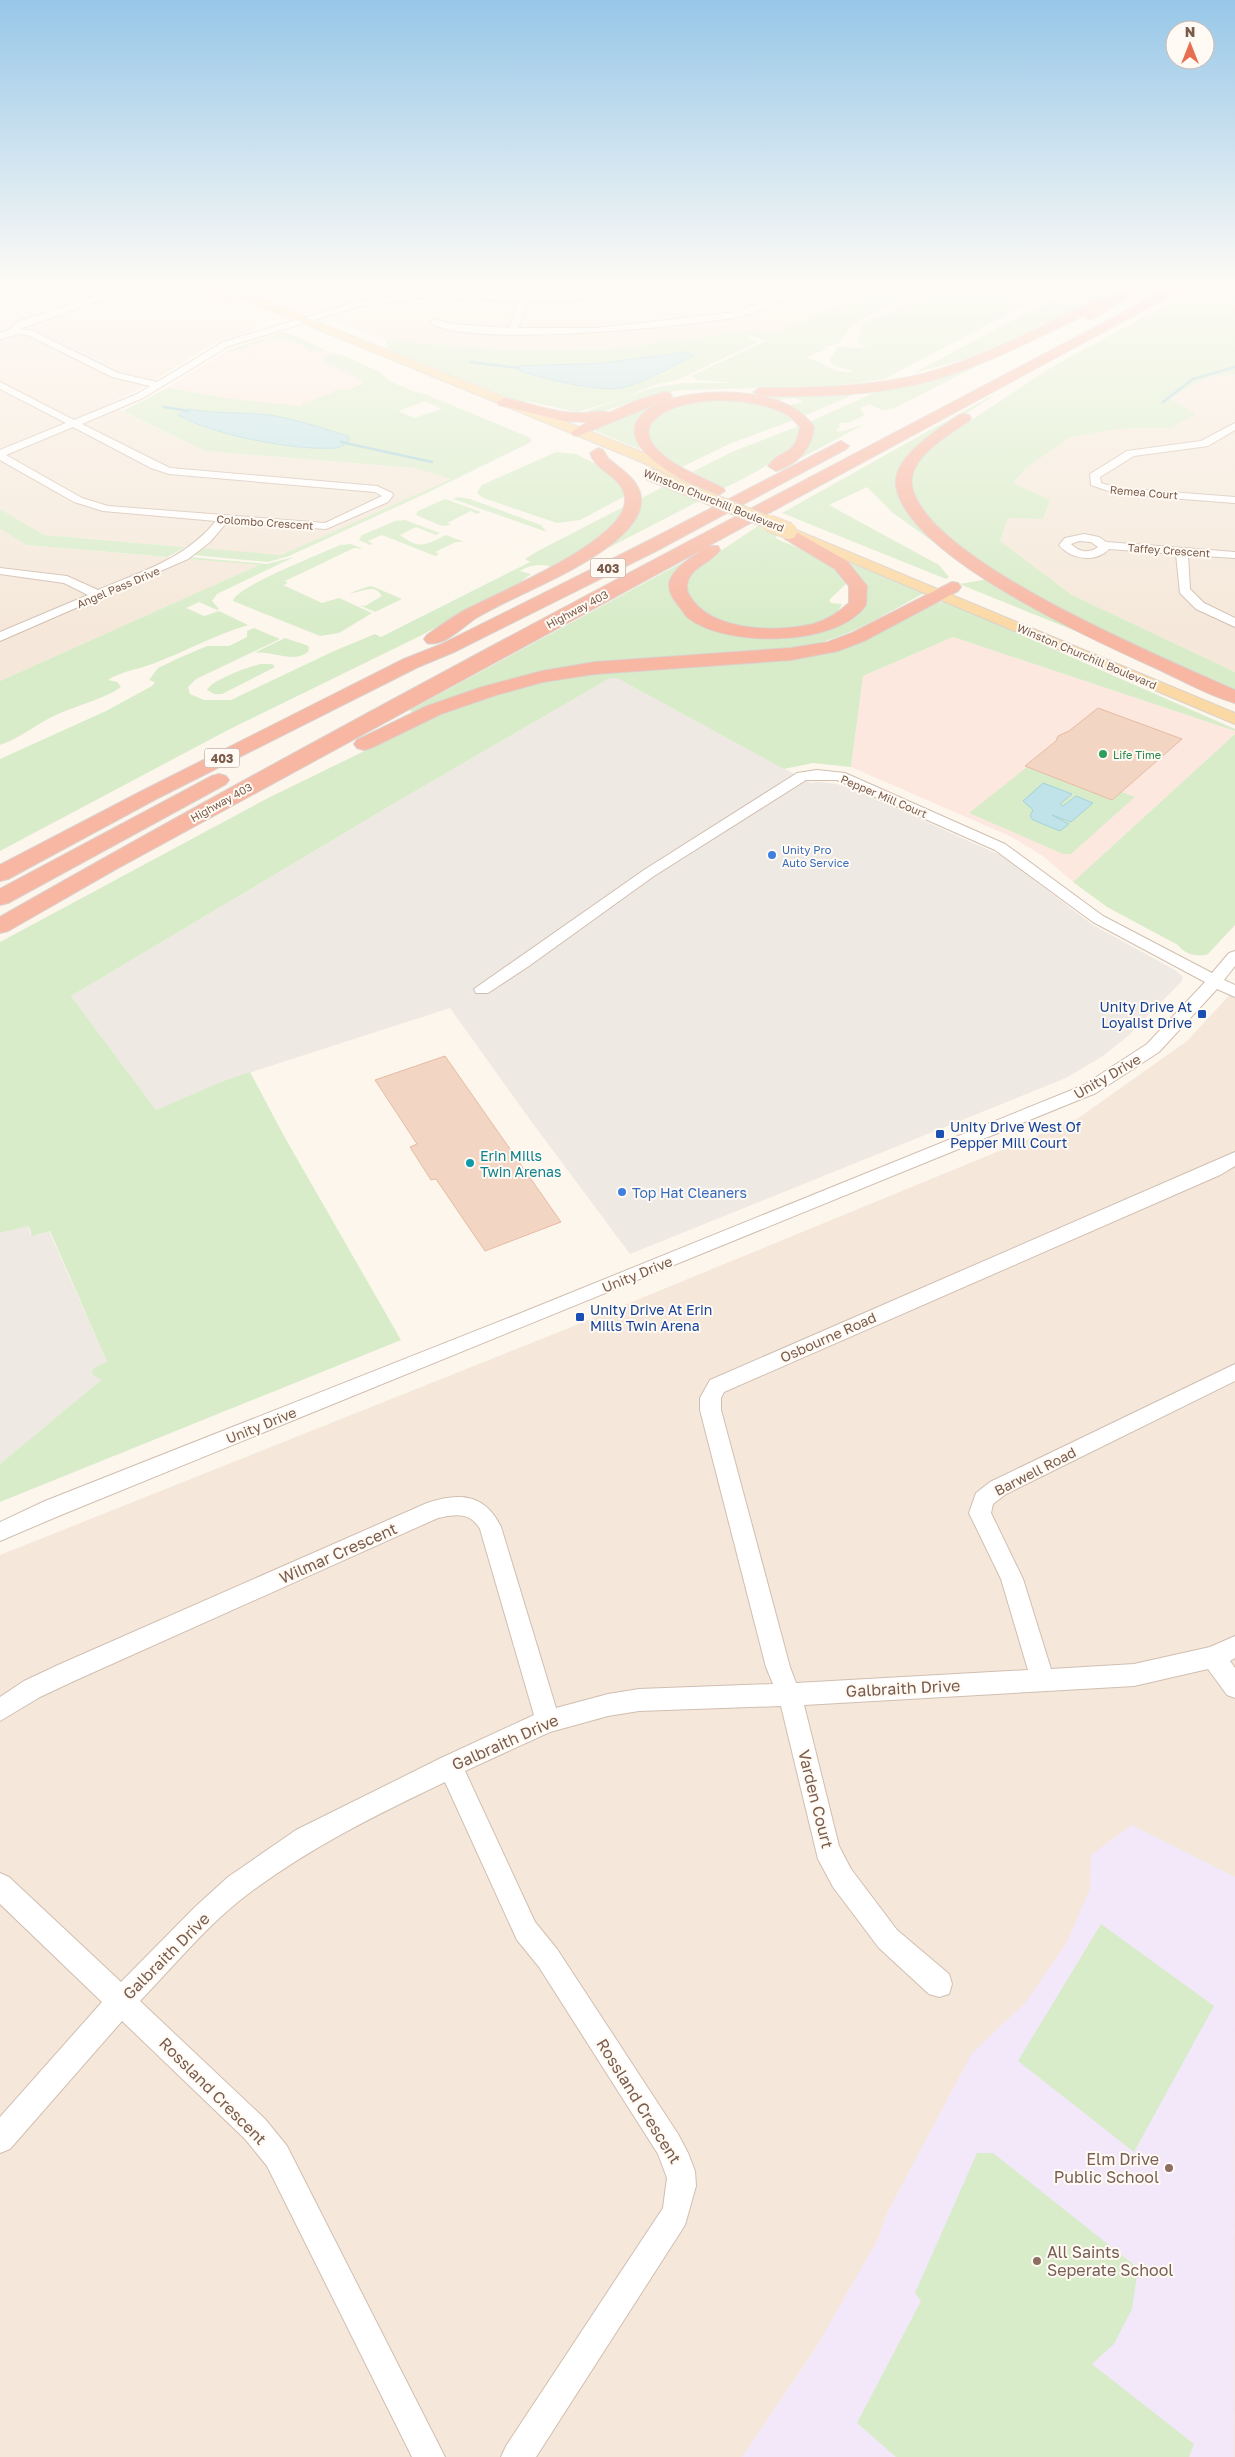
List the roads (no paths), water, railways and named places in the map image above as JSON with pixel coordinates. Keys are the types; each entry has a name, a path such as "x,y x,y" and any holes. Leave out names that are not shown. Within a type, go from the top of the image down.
{"highway":[{"path":"578,432 654,400"},
{"path":"692,400 676,402 650,415 645,421 641,432 648,448 664,465 717,491"},
{"path":"0,858 296,703 440,644 769,471 792,456 806,442 807,427 792,411 754,400"},
{"name":"Highway 403","path":"0,926 108,864 458,673 969,400"},
{"path":"994,400 933,440 913,459 904,486 913,512 927,527 987,573 1056,613 1235,697"},
{"path":"504,402 516,403 568,418 622,412"},
{"name":"Highway 403","path":"0,874 157,791 411,663 440,644 642,552 855,439"},
{"path":"0,898 413,672 470,615 606,541 623,526 632,511 632,491 619,473 600,460 598,453"},
{"path":"731,527 731,536 688,568 678,580 679,595 689,610 708,621 735,630 764,634 793,633 826,626 850,612 859,597 859,590 854,579 841,565 791,536 795,528"},
{"path":"108,864 150,852 358,746 434,710 489,691 542,677 595,668 791,654 832,647 858,637 947,590"}],"main road":[{"name":"Winston Churchill Boulevard","path":"469,400 649,474 795,528 947,590 1235,701"},
{"name":"Winston Churchill Boulevard","path":"498,400 664,465"},
{"name":"Winston Churchill Boulevard","path":"717,491 795,528"},
{"name":"Winston Churchill Boulevard","path":"947,590 1235,719"}],"street":[{"path":"29,400 74,423"},
{"path":"0,455 133,400"},
{"name":"Colombo Crescent","path":"0,455 92,506 107,509 326,526 384,500 388,495 377,489 169,471 154,466 74,423"},
{"name":"Remea Court","path":"1235,426 1204,444 1130,453 1094,476 1094,481 1096,485 1104,489 1117,491 1235,500"},
{"name":"Angel Pass Drive","path":"0,637 187,555 206,540 223,519"},
{"name":"Taffey Crescent","path":"1103,545 1235,555"},
{"path":"1182,551 1184,590 1200,606 1235,623"},
{"path":"0,571 67,580 98,595"},
{"name":"Pepper Mill Court","path":"482,989 694,843 802,776 817,774 840,776 1000,847 1032,868 1098,919 1235,992"},
{"name":"Unity Drive","path":"0,1532 53,1508 523,1320 1090,1088 1153,1048 1235,956"},
{"name":"Osbourne Road","path":"788,1695 778,1667 714,1419 709,1408 709,1398 716,1386 1214,1170 1235,1158"},
{"name":"Barwell Road","path":"1043,1681 1012,1579 980,1513 984,1499 998,1488 1235,1372"},
{"name":"Wilmar Crescent","path":"0,1710 32,1689 66,1673 435,1510 454,1506 470,1507 484,1514 490,1527 548,1721"},
{"name":"Galbraith Drive","path":"0,2139 121,2001 204,1916 237,1886 271,1862 342,1819 514,1735 548,1721 608,1704 639,1700 788,1695 1134,1675 1213,1657 1235,1647"},
{"path":"1213,1657 1235,1687"},
{"name":"Varden Court","path":"788,1695 797,1717 827,1850 834,1864 842,1878 888,1939 939,1984"},
{"name":"Rossland Crescent","path":"450,1766 526,1931 548,1958 668,2144 682,2171 681,2197 675,2215 517,2457"},
{"path":"0,1886 121,2001"},
{"name":"Rossland Crescent","path":"121,2001 255,2129 277,2156 429,2457"}],"water":[{"path":"188,409 208,412 269,415 309,424 348,436 349,441 338,448 319,448 255,440 212,429 178,415"},
{"path":"1043,783 1072,794 1060,804 1063,806 1076,796 1093,803 1071,822 1052,815 1069,824 1060,831 1033,820 1030,816 1033,810 1023,801"}],"waterway":[{"path":"164,407 189,411"},
{"path":"341,442 432,462"}],"place":[{"name":"Life Time","path":"1103,754"},
{"name":"Unity Pro Auto Service","path":"772,855"},
{"name":"Unity Drive At Loyalist Drive","path":"1202,1014"},
{"name":"Unity Drive West Of Pepper Mill Court","path":"940,1134"},
{"name":"Erin Mills Twin Arenas","path":"470,1163"},
{"name":"Top Hat Cleaners","path":"622,1192"},
{"name":"Unity Drive At Erin Mills Twin Arena","path":"580,1317"},
{"name":"Elm Drive Public School","path":"1169,2168"},
{"name":"All Saints Seperate School","path":"1037,2261"}]}
